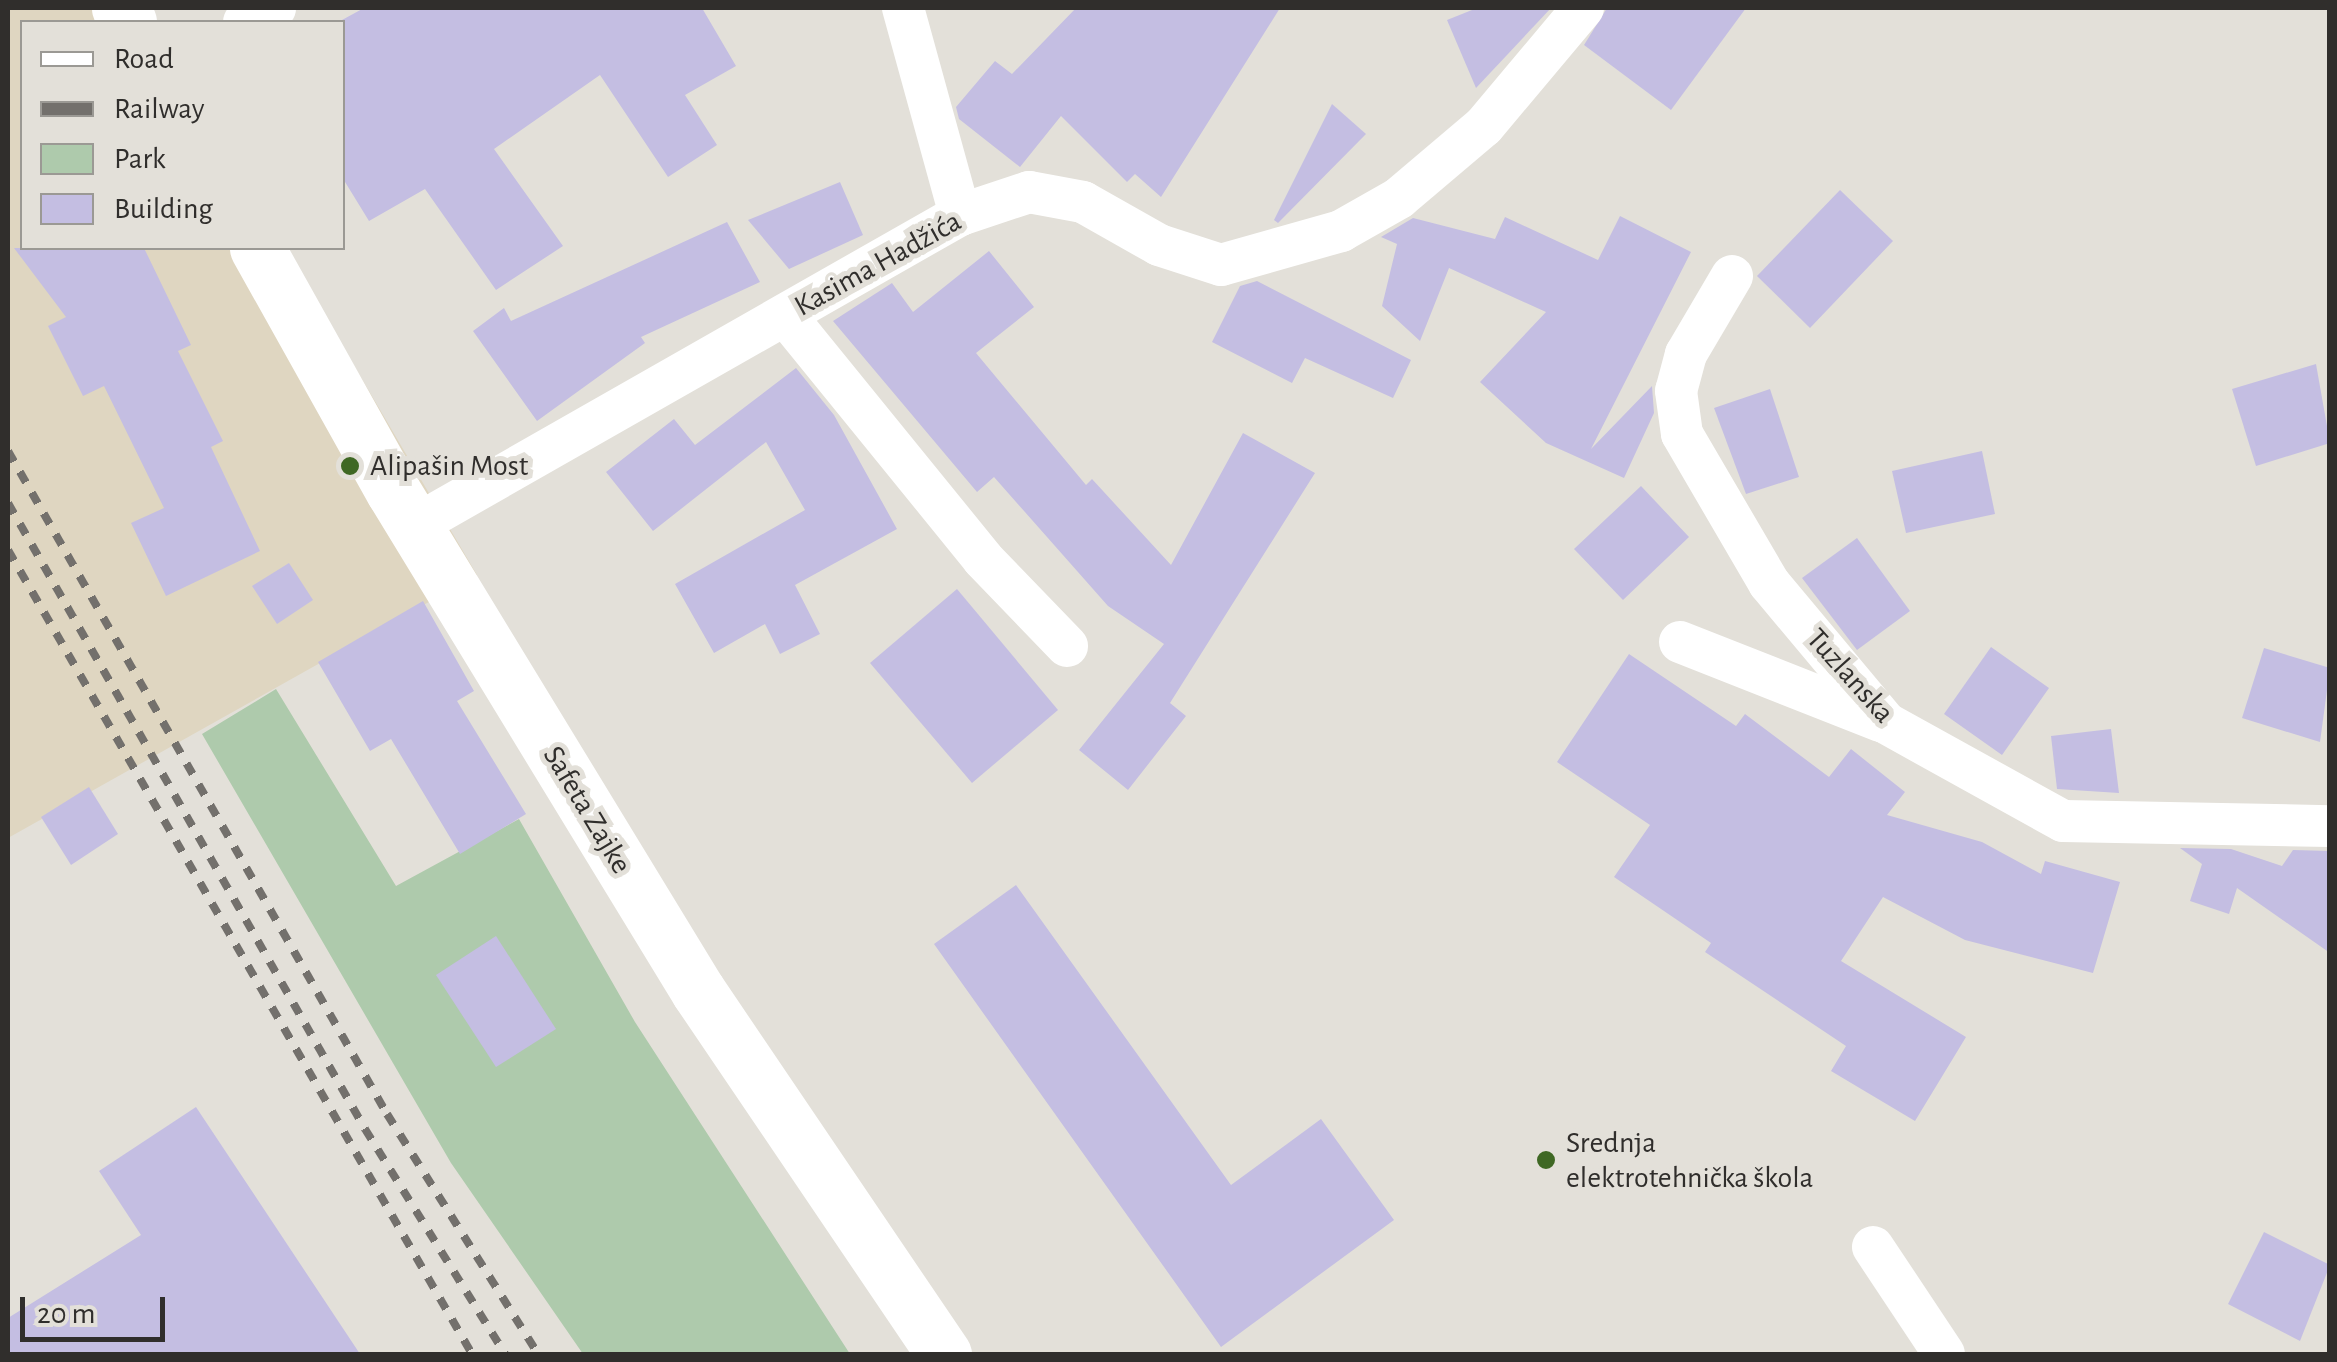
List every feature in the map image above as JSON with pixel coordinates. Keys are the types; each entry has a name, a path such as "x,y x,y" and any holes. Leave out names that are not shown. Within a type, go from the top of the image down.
{"main road":[{"name":"Safeta Zajke","path":"258,250 414,526 698,991 944,1354"}],"street":[{"path":"248,20 275,8"},
{"path":"903,8 960,215"},
{"name":"Kasima Hadžića","path":"414,526 960,215 1028,192 1082,202 1160,245 1221,265 1287,251 1398,198 1484,126 1584,8"},
{"name":"Tuzlanska","path":"1732,276 1686,354 1676,391 1682,434 1769,583 1886,723 2064,821 2330,826"},
{"path":"786,315 983,559 1068,646"},
{"path":"1680,642 1886,723"},
{"path":"1873,1247 1944,1354"}],"shaded area":[{"path":"8,8 144,8 152,20 20,20 20,250 286,250 477,575 8,838"}],"green space":[{"path":"276,689 396,886 519,819 635,1022 850,1354 583,1354 451,1163 202,734"}],"building":[{"path":"364,8 702,8 736,66 685,95 717,145 668,177 600,75 494,149 563,246 496,290 425,189 369,221 345,182 342,20"},
{"path":"1076,8 1280,8 1161,197 1135,174 1127,182 1061,116 1020,167 959,119 956,107 995,61 1012,74"},
{"path":"1477,8 1551,8 1476,88 1447,20"},
{"path":"1607,8 1746,8 1671,110 1584,45"},
{"path":"1332,104 1366,134 1278,223 1274,220"},
{"path":"840,182 863,235 789,269 748,220"},
{"path":"1840,190 1893,241 1810,328 1757,276"},
{"path":"1620,216 1691,252 1591,449 1652,386 1654,413 1624,478 1546,443 1480,382 1546,312 1449,268 1420,341 1382,306 1397,244 1381,237 1413,218 1495,239 1505,217 1598,260"},
{"path":"727,222 760,282 641,337 645,343 537,421 473,331 504,308 511,321"},
{"path":"14,248 145,250 191,345 178,351 223,441 211,447 260,551 166,596 131,523 164,508 104,386 83,396 48,326 66,317"},
{"path":"989,251 1034,307 976,353 1086,485 1092,479 1171,565 1243,433 1315,473 1170,703 1186,716 1128,790 1079,750 1164,644 1108,606 994,477 977,492 833,321 892,283 913,312"},
{"path":"1257,281 1411,360 1393,398 1305,358 1292,383 1212,342 1240,286"},
{"path":"2316,364 2330,443 2256,466 2232,389"},
{"path":"796,368 834,415 897,529 795,585 820,634 780,654 765,624 714,653 675,584 805,510 766,442 653,531 606,472 674,419 695,445"},
{"path":"1770,389 1799,477 1746,494 1714,408"},
{"path":"1982,451 1995,514 1906,533 1892,471"},
{"path":"1641,486 1689,537 1623,600 1574,549"},
{"path":"1857,538 1910,611 1857,650 1802,578"},
{"path":"289,563 313,600 277,624 252,586"},
{"path":"957,589 1058,710 972,783 870,663"},
{"path":"423,601 474,691 457,701 526,814 460,854 391,739 370,751 318,662"},
{"path":"1991,647 2049,688 2002,755 1944,714"},
{"path":"2264,648 2330,668 2320,742 2242,718"},
{"path":"1629,654 1736,726 1745,714 1829,777 1851,749 1905,792 1887,815 1982,842 2041,874 2045,861 2120,882 2093,973 1965,940 1883,897 1841,961 1966,1037 1915,1121 1831,1071 1846,1046 1705,952 1711,943 1614,877 1650,825 1557,762"},
{"path":"2111,729 2119,793 2057,789 2051,736"},
{"path":"89,787 118,834 71,865 41,817"},
{"path":"2180,848 2231,849 2282,866 2293,850 2330,851 2330,953 2237,888 2229,914 2190,901 2202,864"},
{"path":"1016,885 1231,1185 1321,1119 1394,1220 1221,1347 934,944"},
{"path":"496,936 556,1029 496,1067 436,975"},
{"path":"196,1107 360,1354 8,1354 8,1318 141,1235 99,1171"},
{"path":"2264,1232 2330,1265 2300,1341 2228,1304"}],"railway":[{"path":"8,451 387,1114 538,1354"},
{"path":"8,503 365,1129 505,1354"},
{"path":"8,550 472,1354"}],"place":[{"name":"Alipašin Most","path":"350,466"},
{"name":"Srednja elektrotehnička škola","path":"1546,1160"}]}
